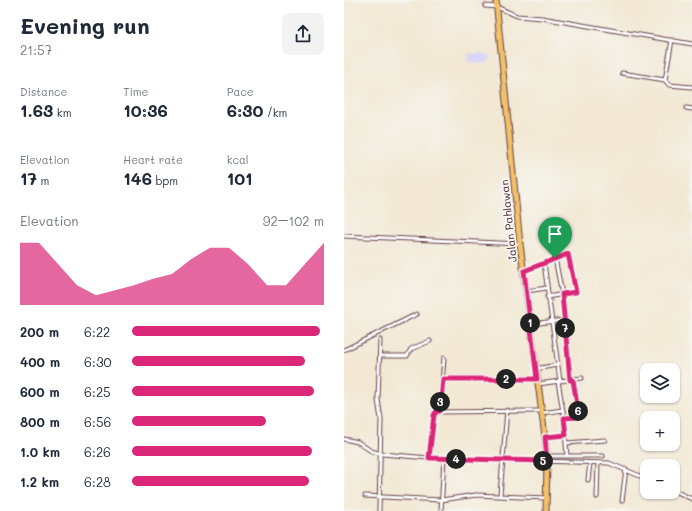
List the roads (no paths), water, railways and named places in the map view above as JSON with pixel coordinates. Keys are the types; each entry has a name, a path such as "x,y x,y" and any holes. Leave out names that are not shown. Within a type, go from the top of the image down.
{"main road":[{"name":"Jalan Pahlawan","path":"496,0 520,244 545,437 547,459 546,511"}],"street":[{"path":"485,6 497,7 517,16 692,44"},
{"path":"665,80 672,40"},
{"path":"622,73 665,80 669,84 692,87"},
{"path":"686,108 692,108"},
{"path":"344,236 520,244"},
{"path":"524,271 568,254 572,267 576,293 547,297"},
{"path":"555,258 562,294 572,380 579,416 564,418"},
{"path":"544,263 547,297 567,443 567,456"},
{"path":"526,290 546,288"},
{"path":"344,350 417,314"},
{"path":"530,324 565,320"},
{"path":"379,511 381,416 378,400 380,340"},
{"path":"380,356 407,356 410,349 430,341"},
{"path":"440,411 444,358"},
{"path":"535,369 557,365"},
{"path":"443,379 559,381 582,378"},
{"path":"429,458 434,415 436,412 506,410 541,412 562,410"},
{"path":"500,495 506,410"},
{"path":"545,437 566,435"},
{"path":"344,439 358,442 371,451 380,454 429,458 503,461 547,459 567,456 603,456"},
{"path":"567,443 605,440"},
{"path":"441,511 444,458"},
{"path":"547,459 598,464 609,463 640,476"},
{"path":"588,480 590,463"},
{"path":"597,497 598,464"},
{"path":"622,501 626,469"},
{"path":"680,493 692,499"},
{"path":"365,496 441,500 471,495 547,498"}]}
